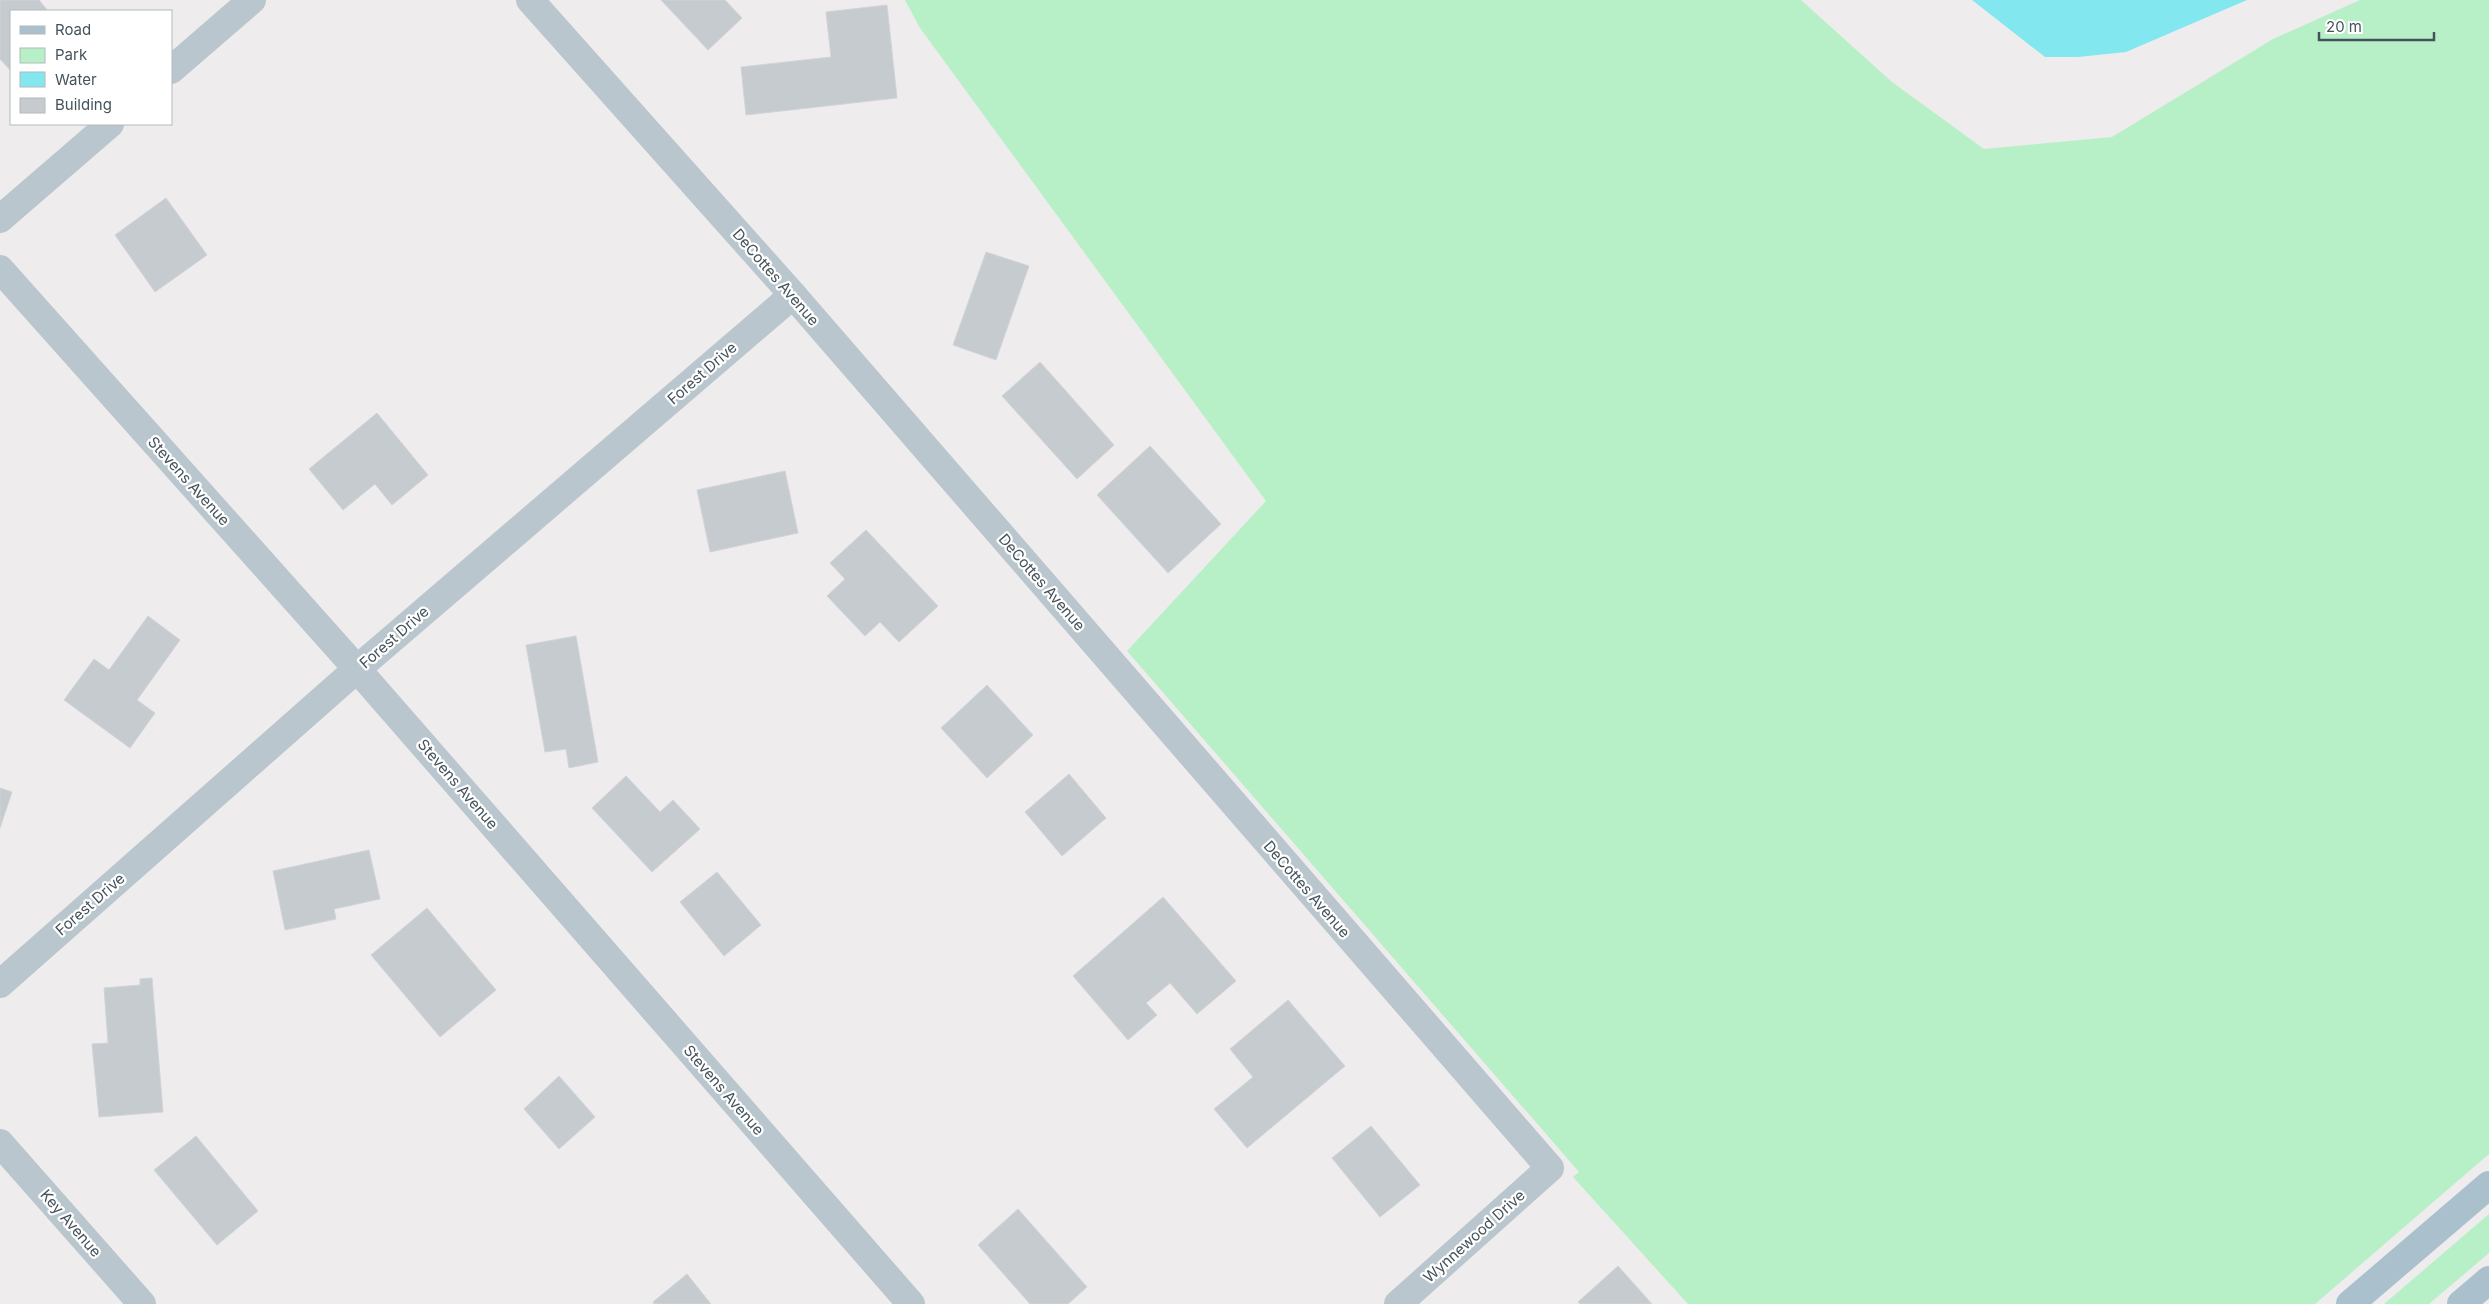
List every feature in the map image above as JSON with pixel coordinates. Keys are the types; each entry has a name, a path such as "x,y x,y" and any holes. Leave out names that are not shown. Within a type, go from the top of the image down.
{"main road":[{"path":"2350,1304 2489,1185"},
{"path":"2461,1304 2489,1280"}],"street":[{"path":"172,69 252,0"},
{"name":"DeCottes Avenue","path":"530,0 793,295 1550,1168"},
{"path":"0,219 109,125"},
{"name":"Stevens Avenue","path":"0,269 358,669 911,1304"},
{"name":"Forest Drive","path":"0,984 358,669 793,295"},
{"name":"Key Avenue","path":"0,1142 142,1304"},
{"name":"Wynnewood Drive","path":"1398,1304 1550,1168"}],"green space":[{"path":"905,0 1801,0 1892,82 1984,149 2112,137 2273,39 2360,0 2489,0 2489,1154 2315,1304 1688,1304 1573,1177 1579,1172 1127,651 1266,501 920,28"},
{"path":"2489,1214 2489,1253 2429,1304 2384,1304"}],"water":[{"path":"1972,0 2247,0 2126,52 2078,57 2045,57"}],"building":[{"path":"0,0 39,0 47,10 10,10 10,70 0,59"},
{"path":"661,0 725,0 742,18 708,50"},
{"path":"887,5 897,98 746,115 741,67 831,57 826,12"},
{"path":"166,198 207,255 155,292 115,235"},
{"path":"986,252 1029,266 996,360 953,345"},
{"path":"1040,362 1114,445 1077,479 1002,396"},
{"path":"377,413 428,475 392,505 375,484 343,510 309,469"},
{"path":"1150,446 1221,524 1168,573 1097,495"},
{"path":"785,471 798,533 710,552 697,490"},
{"path":"866,530 938,606 899,642 880,622 865,636 827,596 845,579 830,563"},
{"path":"148,616 180,640 137,700 155,713 130,748 64,700 94,659 109,670"},
{"path":"576,636 598,762 569,768 566,749 545,752 526,645"},
{"path":"987,685 1033,735 987,778 941,728"},
{"path":"1069,774 1106,818 1062,856 1025,812"},
{"path":"626,776 660,812 673,800 700,829 652,872 592,808"},
{"path":"0,788 12,792 0,828"},
{"path":"369,850 380,899 334,909 336,919 285,930 273,871"},
{"path":"717,872 761,925 724,956 680,902"},
{"path":"1163,897 1236,981 1197,1014 1170,983 1146,1003 1157,1015 1128,1040 1073,976"},
{"path":"427,908 496,990 440,1037 371,955"},
{"path":"152,978 163,1112 99,1117 92,1044 108,1043 104,988 140,985 140,979"},
{"path":"1288,1000 1345,1066 1247,1148 1214,1109 1253,1077 1230,1049"},
{"path":"559,1076 595,1117 559,1149 524,1109"},
{"path":"1371,1126 1420,1185 1380,1217 1332,1158"},
{"path":"196,1136 258,1211 217,1245 154,1170"},
{"path":"1018,1209 1087,1287 1068,1304 1030,1304 978,1245"},
{"path":"1618,1266 1652,1304 1580,1304 1578,1302"},
{"path":"687,1274 711,1304 654,1304 653,1302"}]}
